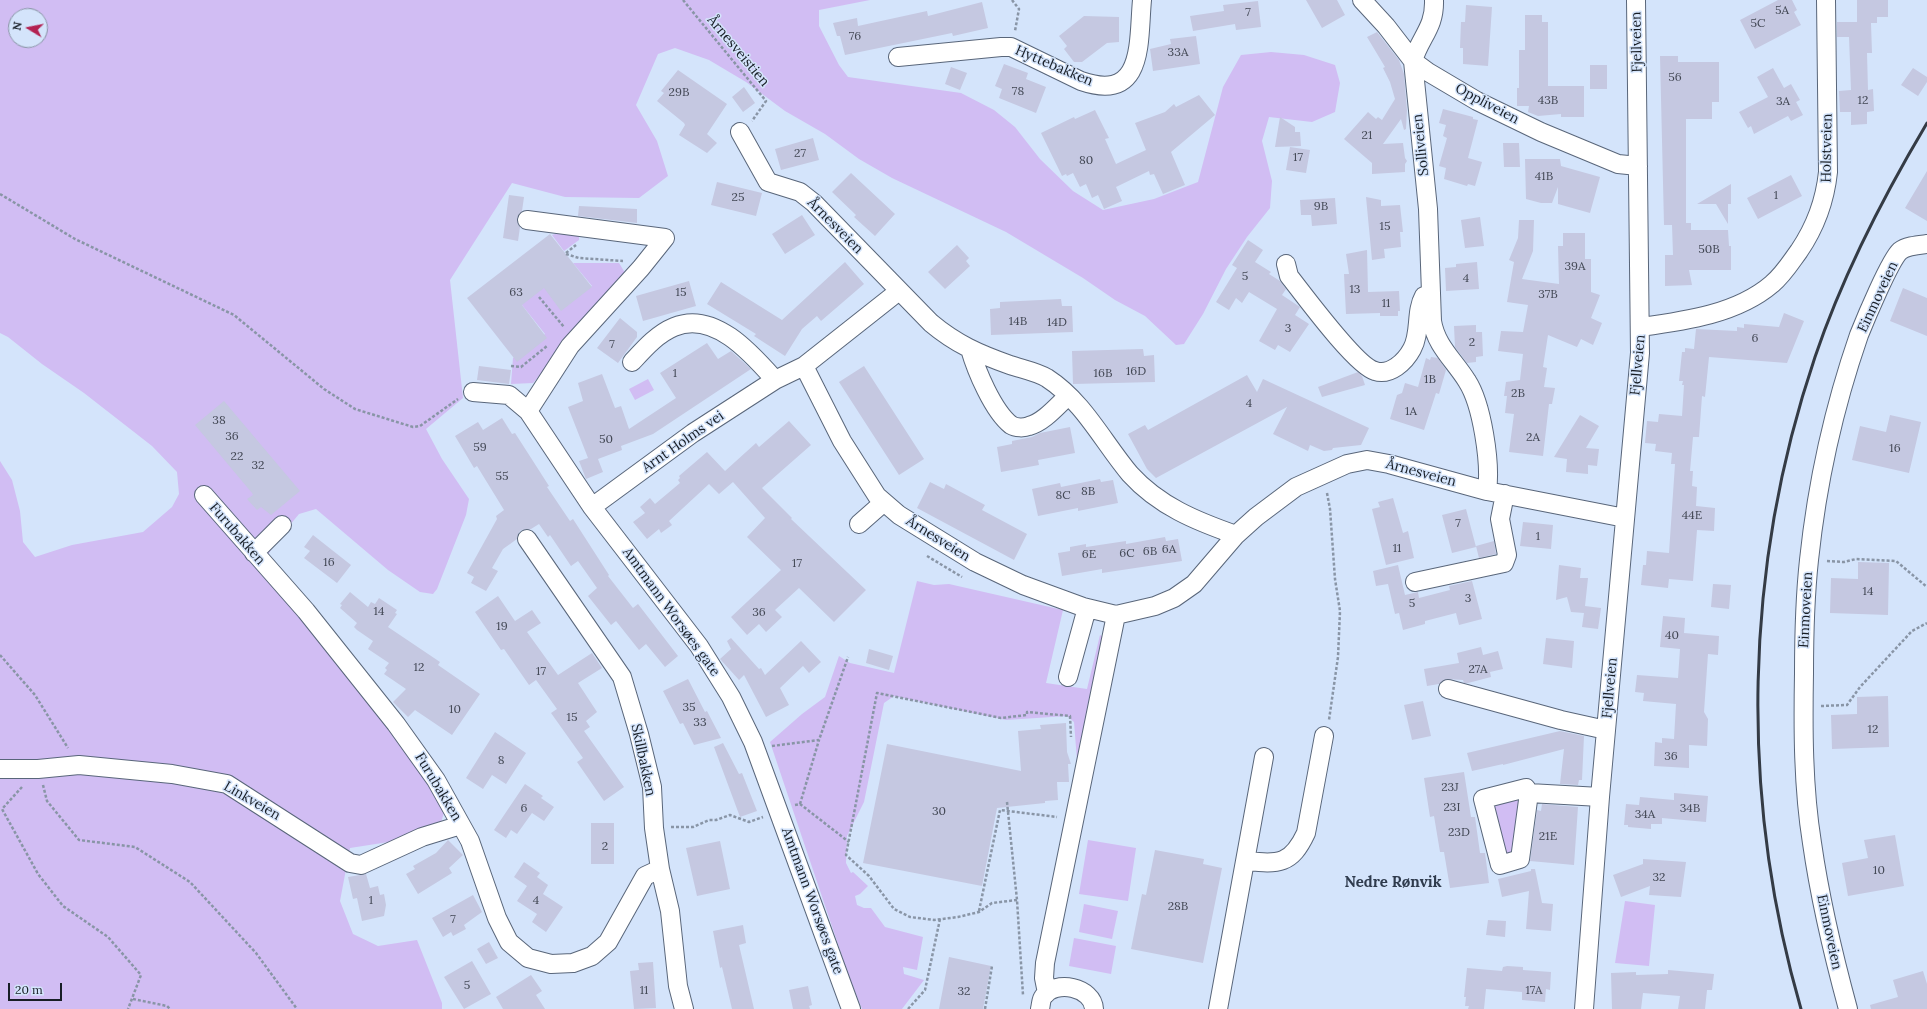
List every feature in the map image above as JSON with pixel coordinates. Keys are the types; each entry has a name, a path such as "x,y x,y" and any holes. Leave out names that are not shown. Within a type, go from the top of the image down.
{"street":[{"name":"Hyttebakken","path":"898,56 1011,47 1092,85 1113,84 1123,81 1130,75 1136,64 1142,0"},
{"name":"Oppliveien","path":"1362,0 1386,26 1413,61 1428,72 1477,101 1541,132 1618,164 1638,166"},
{"name":"Solliveien","path":"1434,0 1434,14 1431,26 1417,49 1413,61 1428,222 1430,294 1434,332 1447,356 1468,383 1476,400 1486,447 1488,480 1487,491"},
{"name":"Fjellveien","path":"1584,1009 1600,797 1641,326 1636,0"},
{"name":"Holstveien","path":"1641,326 1674,322 1716,313 1750,298 1773,284 1788,267 1806,241 1819,214 1826,194 1828,172 1826,0"},
{"name":"Årnesveien","path":"740,132 768,182 800,192 814,203 899,291 931,323 949,338 970,349 1047,378 1086,413 1130,473 1148,491 1165,505 1181,514 1236,535"},
{"path":"527,220 665,238 641,268 570,346 528,411"},
{"name":"Einmoveien","path":"1848,1009 1833,955 1811,841 1807,800 1803,706 1805,600 1809,560 1823,468 1834,418 1851,358 1865,320 1891,265 1900,251 1917,245 1927,244"},
{"path":"1286,264 1288,276 1348,349 1366,368 1376,372 1386,372 1393,369 1400,364 1412,349 1417,337 1420,302 1424,296 1430,294"},
{"path":"804,366 899,291"},
{"path":"632,362 661,334 674,326 689,323 703,325 726,333 751,353 775,380"},
{"path":"970,349 975,368 988,393 1012,426 1021,428 1030,426 1042,419 1068,396"},
{"name":"Årnesveien","path":"804,366 842,440 877,496 899,515 975,562 1023,585 1087,608 1116,615 1155,606 1174,598 1194,584 1236,535 1296,487 1347,464 1367,460 1389,464 1413,472 1487,491 1625,518"},
{"name":"Arnt Holms vei","path":"592,507 693,433 775,380 804,366"},
{"name":"Amtmann Worsøes gate","path":"473,392 510,395 528,411 592,507 699,646 731,697 753,742 851,1009"},
{"path":"1415,582 1504,563 1507,555 1500,519 1505,494"},
{"name":"Furubakken","path":"204,495 306,611 396,724 436,780 470,841 497,918 509,942 528,958 551,964 573,963 592,956 608,942 645,876 660,869"},
{"path":"859,524 884,502"},
{"path":"254,553 282,525"},
{"name":"Skillbakken","path":"526,539 622,677 639,734 652,787 654,828 660,869 670,910 678,986 684,1009"},
{"path":"1068,677 1087,608"},
{"path":"1044,1001 1045,963 1116,615"},
{"name":"Fjellveien","path":"1448,689 1561,720 1606,730"},
{"path":"1246,861 1273,862 1286,860 1294,854 1301,845 1306,833 1324,736"},
{"path":"1218,1009 1264,757"},
{"name":"Linkveien","path":"0,769 38,769 79,765 172,774 227,784 350,863 361,865 422,837 461,825"},
{"path":"1530,793 1600,797"},
{"path":"1044,1001 1051,989 1062,986 1073,988 1086,994 1094,1006 1094,1009"}],"path":[{"name":"Årnesveistien","path":"683,0 766,101 756,118 740,132"},
{"path":"1011,47 1019,8 1012,0"},
{"path":"0,194 75,239 234,315 324,388 355,409 413,427 420,426 453,401 473,392"},
{"path":"566,254 579,258 626,262"},
{"path":"539,297 567,330"},
{"path":"511,366 521,367 550,344"},
{"path":"1324,736 1329,721 1338,657 1340,611 1335,579 1330,509 1326,490"},
{"path":"1809,560 1844,562 1856,559 1896,561 1927,587"},
{"path":"1803,706 1847,705 1860,687 1912,631 1927,623"},
{"path":"0,654 35,695 79,765"},
{"path":"800,804 848,657"},
{"path":"1017,900 992,903 979,912 968,916 940,919 910,917 894,908 869,876 846,855 877,693 1001,718 1027,715 1026,712 1070,716 1072,738"},
{"path":"753,742 767,746 820,740"},
{"path":"38,769 2,809 38,874 63,906 108,936 142,975 128,1009"},
{"path":"38,769 47,801 79,840 135,847 190,882 256,953 297,1009"},
{"path":"1007,802 1017,900 1024,1001"},
{"path":"800,804 849,842"},
{"path":"793,806 800,804"},
{"path":"979,912 1000,810 1075,820"},
{"path":"654,828 693,827 709,820 716,820 730,815 749,822 767,815"},
{"path":"908,1009 925,990 940,919"},
{"path":"985,1009 992,966"},
{"path":"132,999 167,1006 170,1009"}],"shaded area":[{"path":"0,0 870,0 819,10 819,26 839,65 848,77 961,93 994,110 1015,127 1040,159 1073,191 1103,210 1154,199 1198,182 1223,87 1241,55 1271,52 1304,55 1335,65 1340,83 1335,112 1312,122 1269,117 1262,141 1272,181 1270,208 1247,237 1226,269 1203,314 1184,344 1176,345 1145,316 1115,300 1083,278 1006,232 892,178 859,159 825,134 785,111 746,82 709,60 675,48 658,54 636,105 657,141 668,176 639,198 565,197 512,183 450,280 463,398 426,429 442,459 469,499 466,515 437,589 433,594 420,592 388,570 316,509 299,514 275,543 268,555 425,780 444,813 441,822 395,841 350,848 340,901 353,934 378,946 417,940 442,1003 442,1009 0,1009 0,461 12,480 20,511 23,542 35,557 72,545 143,532 172,507 179,494 177,472 152,446 84,393 42,364 8,337 0,333"},
{"path":"552,235 579,235 579,240 564,251"},
{"path":"573,263 619,263 627,276 533,383 511,384 513,358 545,334 518,300 541,282 561,308 592,286"},
{"path":"648,379 654,390 635,400 629,389"},
{"path":"917,581 934,585 949,584 1063,610 1046,683 1087,689 1100,635 1107,639 1078,773 1074,722 1067,716 1006,720 894,696 884,703 864,802 847,836 846,863 851,873 853,872 868,886 860,894 855,896 857,905 864,908 871,908 885,927 923,937 917,970 903,967 904,974 924,980 902,1009 862,1009 849,977 770,742 802,714 825,697 839,656 850,663 894,673"},
{"path":"1521,795 1517,852 1503,855 1487,803"},
{"path":"1088,840 1136,848 1128,901 1079,894"},
{"path":"1625,901 1655,905 1649,966 1615,963"},
{"path":"1084,904 1118,911 1112,939 1079,932"},
{"path":"1074,938 1116,946 1111,974 1069,966"}],"building":[{"path":"1306,0 1337,0 1345,15 1322,28"},
{"path":"1778,0 1792,0 1797,10 1794,12 1801,25 1755,49 1740,20"},
{"path":"1857,0 1888,0 1888,17 1877,17 1877,23 1871,23 1872,53 1867,53 1868,90 1873,89 1874,111 1867,112 1867,124 1851,125 1851,112 1840,112 1839,91 1851,90 1849,37 1837,37 1837,22 1857,22"},
{"path":"1258,1 1261,27 1236,30 1235,24 1193,31 1190,16 1224,11 1223,5"},
{"path":"982,2 988,28 953,36 952,33 845,55 840,36 837,36 833,23 857,18 858,26 927,11 928,16"},
{"path":"1466,5 1492,7 1488,66 1463,64 1463,48 1460,48 1461,22 1465,22"},
{"path":"1525,15 1542,15 1542,22 1548,22 1548,86 1584,86 1584,117 1561,117 1561,114 1538,116 1528,112 1529,106 1517,106 1517,88 1519,88 1519,50 1525,50"},
{"path":"1084,16 1119,17 1119,42 1107,43 1082,62 1074,62 1064,49 1067,46 1059,36"},
{"path":"1377,32 1399,60 1404,74 1407,110 1406,129 1404,130 1401,119 1383,144 1403,143 1405,158 1407,161 1405,164 1405,172 1372,174 1372,163 1344,139 1368,112 1376,119 1378,117 1382,120 1395,99 1390,82 1383,68 1385,67 1367,37"},
{"path":"1196,36 1200,64 1153,71 1150,49 1171,44 1170,39"},
{"path":"1660,56 1678,56 1678,62 1719,62 1719,102 1712,102 1712,119 1686,119 1686,223 1691,223 1691,230 1728,230 1729,246 1731,246 1731,270 1689,270 1692,285 1665,286 1665,255 1673,255 1672,225 1664,225"},
{"path":"1004,64 1028,73 1026,79 1046,87 1036,113 999,98 1002,89 995,86"},
{"path":"1590,65 1607,65 1607,89 1590,89"},
{"path":"951,67 967,73 960,90 945,84"},
{"path":"1773,68 1784,88 1791,84 1800,100 1796,102 1803,115 1791,121 1788,116 1754,134 1751,126 1748,128 1739,112 1768,97 1757,77"},
{"path":"1913,68 1927,77 1927,82 1918,96 1901,85"},
{"path":"678,70 727,104 707,134 717,143 707,153 679,135 685,125 684,123 657,101 664,93 661,91"},
{"path":"744,87 755,103 743,112 732,97"},
{"path":"1199,95 1215,115 1171,152 1185,185 1163,194 1154,174 1150,175 1149,171 1116,187 1122,201 1104,209 1098,195 1092,198 1086,184 1080,187 1073,173 1067,176 1066,174 1062,176 1041,133 1074,117 1075,119 1095,110 1109,138 1105,139 1116,164 1146,150 1135,123 1165,112 1174,104 1176,107"},
{"path":"1443,109 1473,117 1473,119 1478,120 1468,158 1482,162 1475,186 1468,184 1467,186 1444,179 1446,168 1439,166 1447,138 1443,136 1446,125 1439,123"},
{"path":"1280,117 1295,127 1295,132 1300,132 1301,146 1275,147"},
{"path":"813,138 819,160 781,170 775,149"},
{"path":"1503,143 1519,143 1520,167 1504,167"},
{"path":"1290,147 1310,150 1306,173 1286,170"},
{"path":"1525,159 1560,159 1561,166 1600,177 1590,213 1558,204 1558,187 1552,203 1541,203 1526,199"},
{"path":"1927,171 1927,221 1905,208"},
{"path":"851,173 895,214 875,236 854,217 856,215 832,192"},
{"path":"1791,175 1802,196 1758,219 1747,198"},
{"path":"717,182 762,193 756,216 711,205"},
{"path":"1731,184 1731,204 1728,204 1728,224 1716,204 1697,204"},
{"path":"509,195 524,197 522,211 517,218 520,227 518,241 503,238"},
{"path":"1366,197 1381,200 1381,206 1400,205 1403,232 1400,232 1401,247 1384,249 1385,258 1372,260"},
{"path":"1335,198 1337,224 1312,226 1311,215 1301,215 1300,200"},
{"path":"579,206 637,209 637,223 578,216"},
{"path":"802,215 815,235 785,254 772,234"},
{"path":"1480,217 1484,246 1465,248 1461,220"},
{"path":"1519,220 1534,220 1533,251 1522,279 1559,284 1558,246 1563,246 1563,233 1585,233 1585,259 1591,259 1591,292 1600,295 1591,318 1602,323 1593,345 1581,339 1577,347 1548,335 1543,367 1547,368 1544,387 1555,388 1552,404 1549,404 1543,456 1509,452 1514,414 1505,413 1507,396 1504,396 1506,382 1520,380 1523,354 1498,351 1501,331 1523,332 1528,305 1507,302 1514,262 1509,260 1518,238"},
{"path":"550,234 592,287 561,311 544,288 522,305 547,338 517,362 467,298"},
{"path":"1248,240 1263,250 1255,262 1271,272 1269,274 1280,281 1286,289 1282,295 1300,307 1295,315 1309,324 1290,352 1278,345 1275,350 1259,341 1277,309 1249,292 1242,303 1236,298 1229,310 1216,302 1237,268 1232,265"},
{"path":"957,245 969,258 966,261 970,266 945,289 928,272"},
{"path":"1367,250 1368,292 1399,291 1400,311 1398,311 1398,316 1380,316 1380,313 1346,314 1344,274 1349,274 1346,254"},
{"path":"845,262 864,284 821,321 817,316 802,329 785,356 754,336 756,334 707,304 721,282 782,320"},
{"path":"1477,262 1479,289 1446,291 1445,268 1456,267 1456,264"},
{"path":"689,281 696,306 643,321 636,296"},
{"path":"1903,288 1927,298 1927,336 1890,321"},
{"path":"1061,299 1062,306 1072,306 1073,332 991,335 990,309 1000,308 1000,302"},
{"path":"1784,313 1804,321 1787,363 1709,357 1705,397 1702,396 1699,437 1693,437 1690,471 1693,471 1692,486 1697,487 1696,506 1715,508 1714,531 1697,530 1693,581 1669,579 1668,588 1641,585 1643,565 1646,565 1647,551 1669,553 1675,464 1671,464 1672,453 1655,451 1656,444 1645,443 1647,421 1658,422 1659,414 1682,416 1684,385 1682,385 1683,381 1679,381 1682,352 1685,352 1685,348 1694,349 1696,329 1737,331 1737,327 1744,328 1744,324 1779,327"},
{"path":"620,318 637,332 637,337 618,363 597,348"},
{"path":"1476,325 1476,332 1482,332 1483,356 1476,357 1476,362 1467,363 1455,347 1454,326"},
{"path":"707,343 718,359 731,351 751,369 653,434 621,446 622,450 598,459 603,472 586,479 579,461 588,458 568,407 583,401 578,383 602,374 615,408 621,406 629,429 676,398 660,373"},
{"path":"1143,349 1144,356 1154,355 1155,382 1073,384 1072,351"},
{"path":"1431,357 1438,358 1446,370 1439,394 1436,393 1424,430 1390,419 1397,395 1402,393 1405,383 1418,387 1426,358 1430,360"},
{"path":"479,366 511,370 509,384 477,380"},
{"path":"864,366 924,459 899,475 839,382"},
{"path":"1358,372 1362,376 1365,385 1322,397 1318,387"},
{"path":"1247,375 1257,392 1263,379 1369,428 1361,445 1333,448 1332,450 1324,451 1310,445 1308,451 1273,434 1287,407 1156,478 1147,469 1128,434 1145,425 1148,430"},
{"path":"224,401 300,491 271,515 261,507 257,510 247,499 253,495 252,493 195,425"},
{"path":"1580,415 1599,426 1586,448 1599,449 1597,466 1588,465 1588,474 1566,472 1567,459 1554,457"},
{"path":"1890,415 1921,422 1909,473 1852,460 1860,426 1886,432"},
{"path":"502,418 512,434 515,433 549,486 547,487 570,521 573,519 609,575 608,576 633,608 638,604 678,656 665,667 646,644 639,650 616,621 611,625 588,596 597,588 578,561 571,566 550,535 548,537 539,524 531,529 521,530 517,539 503,549 492,568 498,571 486,591 471,583 474,577 467,573 497,519 496,516 504,510 477,466 474,468 455,436 478,422 483,430"},
{"path":"789,421 811,445 762,488 792,518 791,519 866,590 834,622 799,588 775,610 782,617 766,632 759,624 747,635 731,617 781,570 747,537 765,518 733,482 719,494 709,484 669,521 672,525 661,533 659,529 647,539 633,522 645,513 640,507 650,498 655,504 680,483 678,480 680,478 679,476 707,452 725,471 756,443 759,447"},
{"path":"1070,427 1075,453 1038,460 1039,465 1001,472 997,447 1012,444 1012,441 1032,437 1040,433"},
{"path":"1100,479 1101,482 1113,480 1118,503 1078,511 1078,508 1038,516 1032,489 1060,483 1061,487"},
{"path":"930,482 944,489 946,484 985,505 982,510 1027,534 1014,560 917,508"},
{"path":"1393,498 1403,533 1408,531 1414,558 1386,565 1372,509 1380,507 1378,502"},
{"path":"1466,509 1476,547 1452,553 1442,515"},
{"path":"1523,522 1553,525 1551,549 1520,546"},
{"path":"313,535 351,565 337,583 304,558 310,551 304,547"},
{"path":"1165,537 1166,541 1178,539 1182,561 1102,573 1102,569 1062,576 1058,553 1070,551 1070,547 1086,544 1086,547 1126,541 1126,544"},
{"path":"1494,541 1496,554 1479,558 1476,546"},
{"path":"1858,562 1889,563 1888,615 1830,613 1831,578 1858,579"},
{"path":"1398,565 1405,595 1418,592 1419,598 1450,590 1449,586 1472,581 1482,619 1459,625 1456,613 1425,621 1425,624 1403,630 1399,613 1395,614 1388,584 1376,586 1373,571"},
{"path":"1559,565 1581,568 1580,578 1588,578 1585,606 1601,608 1598,629 1582,627 1584,613 1571,612 1567,597 1556,600"},
{"path":"1713,584 1731,585 1729,609 1711,607"},
{"path":"350,592 368,607 371,602 375,604 379,598 397,610 395,613 397,614 388,627 440,662 438,665 480,694 452,735 415,710 408,717 393,702 406,689 384,674 387,670 385,668 389,663 368,649 373,641 354,627 357,623 340,608 342,605 340,604"},
{"path":"498,596 515,621 532,610 541,623 527,632 558,675 592,653 602,668 578,683 597,712 586,721 590,727 584,731 624,787 604,801 577,762 583,758 551,713 557,709 536,680 529,685 504,649 501,650 475,612"},
{"path":"1663,616 1685,618 1684,633 1719,636 1718,655 1708,654 1704,712 1708,719 1707,746 1689,745 1689,768 1654,766 1655,742 1662,743 1662,738 1674,739 1676,704 1643,701 1644,693 1635,692 1637,675 1678,678 1680,649 1660,647"},
{"path":"731,638 759,669 761,668 765,675 801,641 821,662 809,673 803,666 780,688 789,705 766,717 744,675 739,680 720,659 731,649 727,641"},
{"path":"1546,638 1574,641 1572,668 1543,664"},
{"path":"1481,647 1483,655 1498,651 1503,669 1490,672 1491,677 1468,683 1464,683 1463,680 1446,679 1439,684 1427,686 1424,669 1459,663 1457,653"},
{"path":"869,649 893,656 889,670 866,663"},
{"path":"688,679 705,712 707,711 721,738 694,745 683,723 680,724 663,691"},
{"path":"1888,696 1889,747 1832,749 1831,715 1857,714 1857,697"},
{"path":"1423,701 1431,736 1412,740 1404,705"},
{"path":"1066,723 1067,752 1071,764 1068,764 1069,782 1057,782 1058,800 1045,801 1045,803 997,808 982,886 863,863 887,744 1021,771 1018,731 1041,729 1040,725"},
{"path":"1560,731 1584,736 1582,780 1579,780 1578,785 1560,784 1564,749 1503,765 1472,771 1467,753"},
{"path":"495,732 526,753 506,784 492,775 483,789 466,778"},
{"path":"723,743 739,774 742,773 757,811 740,817 714,747"},
{"path":"1464,772 1471,817 1475,817 1480,853 1485,853 1489,883 1450,888 1444,852 1440,852 1434,816 1430,817 1424,778"},
{"path":"525,784 543,796 541,798 554,807 544,821 532,813 517,834 511,830 506,838 494,830"},
{"path":"1674,793 1708,796 1706,822 1662,818 1662,824 1651,824 1651,829 1628,827 1628,825 1624,825 1626,804 1639,805 1640,797 1674,800"},
{"path":"1542,804 1578,807 1574,865 1530,861 1537,810 1541,811"},
{"path":"591,823 614,823 614,864 591,864"},
{"path":"1895,835 1904,886 1848,896 1842,863 1868,858 1864,840"},
{"path":"448,840 463,855 449,868 452,873 418,894 406,874 415,869 413,866 436,853"},
{"path":"720,841 730,889 697,896 686,848"},
{"path":"1155,850 1204,859 1203,864 1222,868 1203,963 1131,949 1142,894 1146,895"},
{"path":"1643,859 1686,862 1681,897 1649,895 1650,886 1621,897 1613,875 1643,864"},
{"path":"524,862 540,873 537,877 548,885 543,894 563,907 546,932 532,922 537,914 517,901 527,886 514,877"},
{"path":"1531,869 1535,869 1542,903 1553,904 1551,931 1526,929 1529,891 1502,897 1498,879 1531,871"},
{"path":"366,874 370,888 378,886 380,895 384,894 386,905 384,916 362,921 357,898 353,899 348,877"},
{"path":"473,895 482,912 464,925 466,929 453,936 451,932 443,937 432,918"},
{"path":"1488,920 1506,921 1505,937 1486,935"},
{"path":"743,925 746,943 739,945 754,1009 732,1009 722,967 720,968 713,931"},
{"path":"489,942 498,958 486,964 477,949"},
{"path":"949,957 991,966 983,1009 939,1009"},
{"path":"472,961 491,994 464,1009 444,977"},
{"path":"653,962 656,1008 634,1009 630,971 639,970 638,963"},
{"path":"1503,967 1523,967 1523,970 1551,972 1550,990 1546,989 1545,1002 1522,1000 1522,992 1486,989 1484,1009 1468,1009 1469,1006 1465,1006 1466,997 1464,997 1467,968 1502,971"},
{"path":"1668,970 1714,974 1712,990 1707,990 1705,1009 1678,1009 1680,996 1643,993 1641,1009 1612,1009 1611,973 1636,972 1636,975 1668,974"},
{"path":"1923,971 1927,984 1927,1009 1871,1009 1870,1005 1898,997 1893,980"},
{"path":"531,975 542,991 536,995 545,1009 503,1009 496,997"},
{"path":"808,986 812,1005 809,1006 810,1009 793,1009 789,990"}],"railway":[{"path":"1801,1009 1781,928 1767,846 1759,764 1758,682 1763,599 1774,517 1791,437 1826,326 1865,237 1895,179 1927,123"}],"district":[{"name":"Nedre Rønvik","path":"1393,883"}]}
